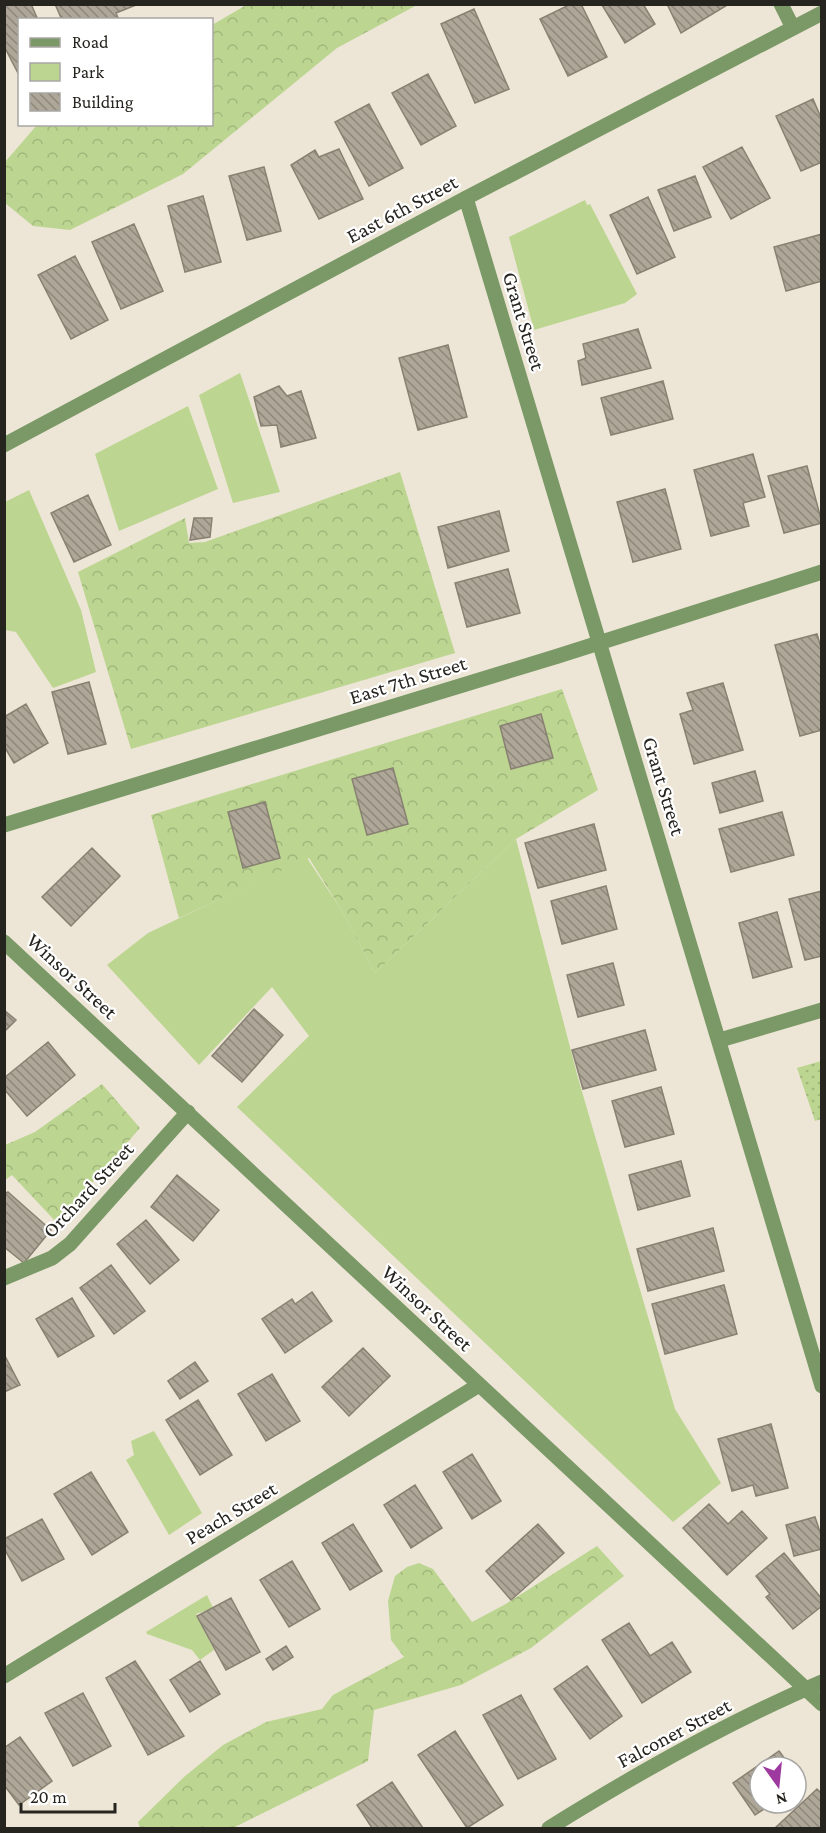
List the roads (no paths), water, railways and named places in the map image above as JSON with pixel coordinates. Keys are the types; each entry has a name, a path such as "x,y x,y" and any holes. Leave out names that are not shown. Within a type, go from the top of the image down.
{"street":[{"path":"781,4 793,28"},
{"name":"East 6th Street","path":"4,445 466,198 822,13"},
{"name":"Grant Street","path":"466,198 822,1386"},
{"name":"East 7th Street","path":"4,825 598,644 822,572"},
{"name":"Winsor Street","path":"4,942 822,1704"},
{"path":"720,1040 822,1010"},
{"name":"Orchard Street","path":"4,1278 52,1258 70,1244 188,1112"},
{"name":"Peach Street","path":"4,1676 479,1385"},
{"name":"Falconer Street","path":"549,1828 699,1741 822,1682"}]}
